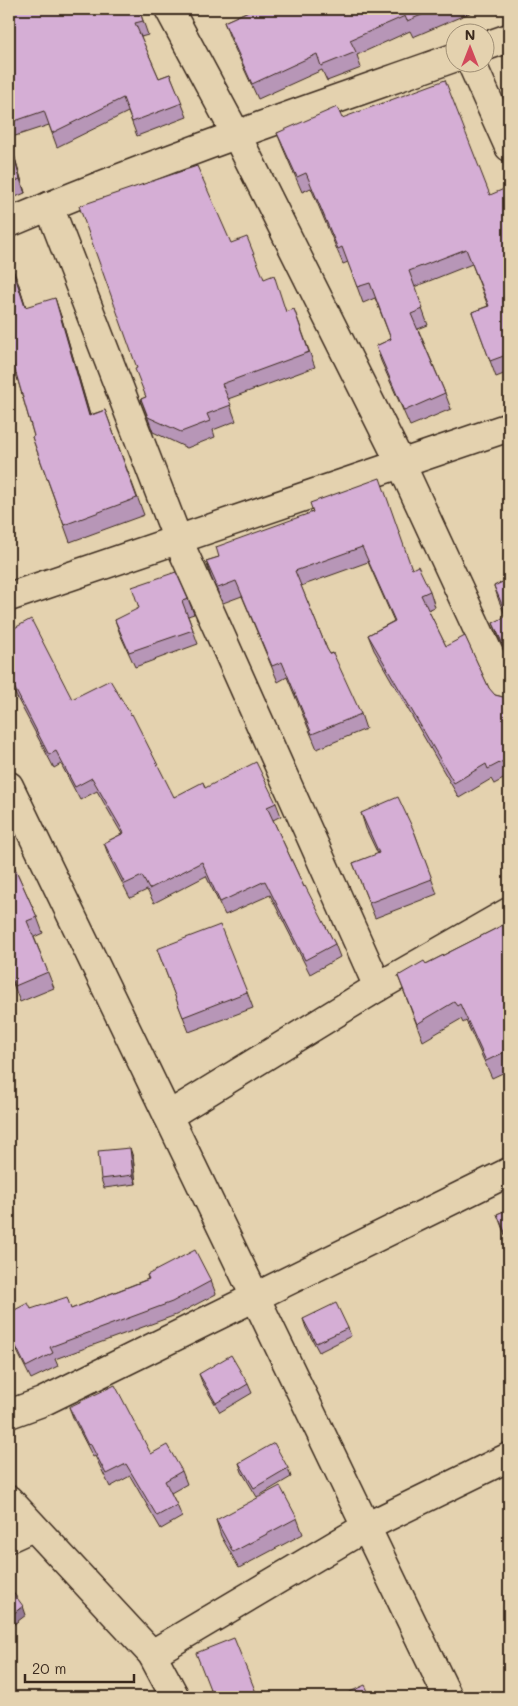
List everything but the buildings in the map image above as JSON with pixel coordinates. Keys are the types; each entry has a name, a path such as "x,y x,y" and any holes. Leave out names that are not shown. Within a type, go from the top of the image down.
{"street":[{"path":"169,9 236,134 401,464 509,697"},
{"path":"496,43 509,38"},
{"path":"9,223 236,134 446,60"},
{"path":"476,72 509,146"},
{"path":"49,206 178,540 378,987"},
{"path":"9,597 509,427"},
{"path":"9,786 448,1697"},
{"path":"168,1116 378,987 509,912"},
{"path":"9,1414 42,1402 509,1172"},
{"path":"152,1654 366,1527 509,1457"},
{"path":"9,1500 21,1532 152,1654 176,1697"}]}
